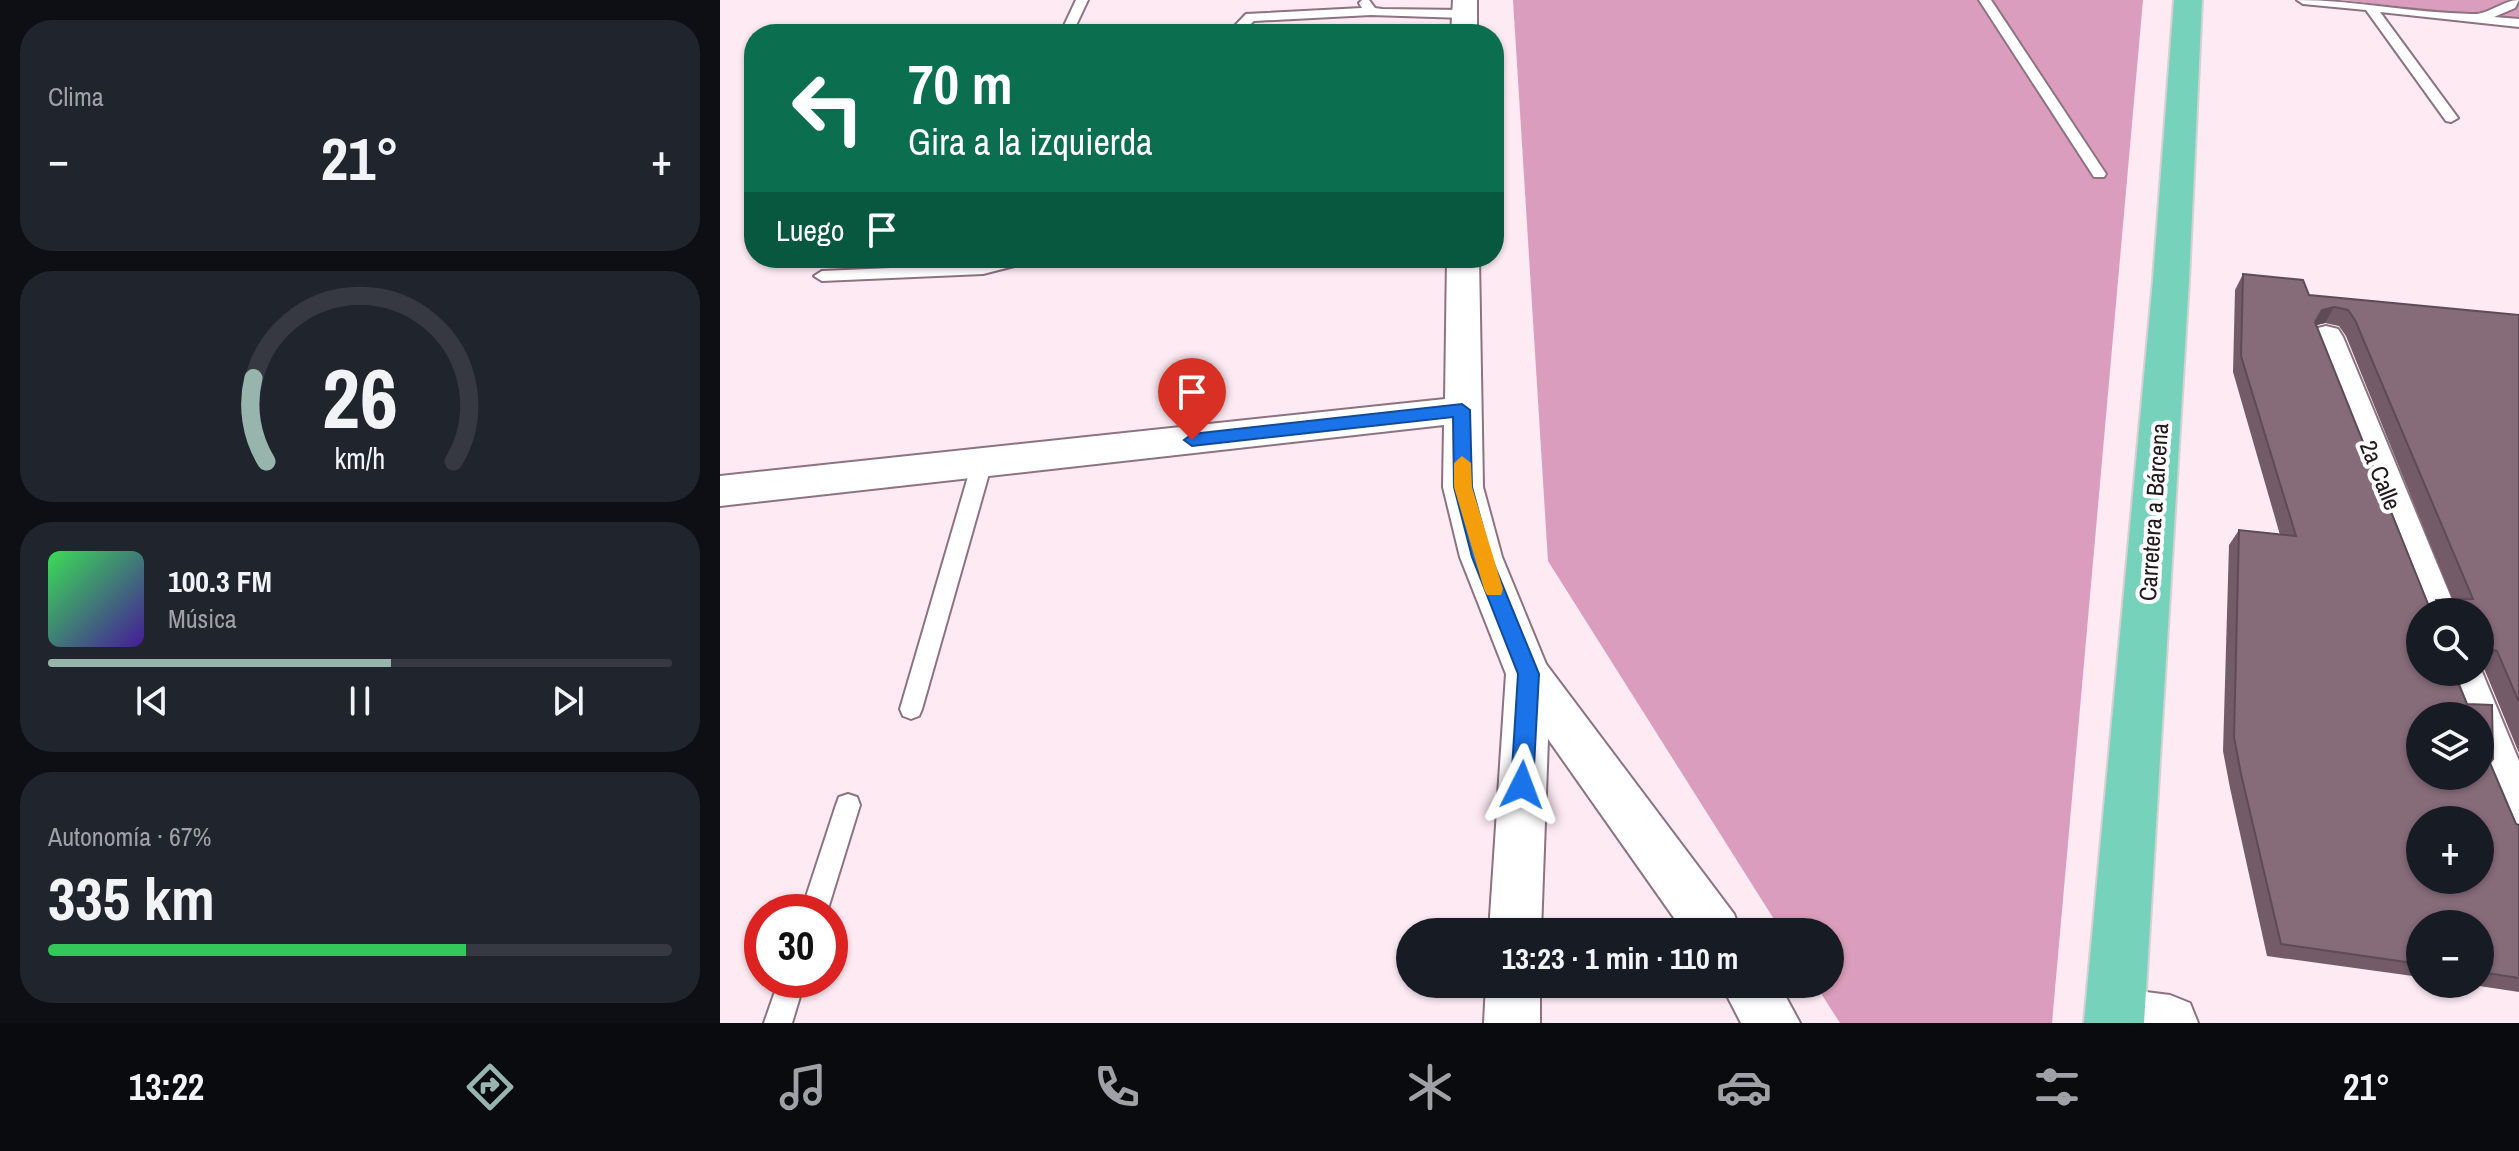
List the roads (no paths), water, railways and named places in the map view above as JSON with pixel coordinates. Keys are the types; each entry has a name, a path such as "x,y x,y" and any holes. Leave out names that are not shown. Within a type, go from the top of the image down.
{"main road":[{"name":"Carretera a Bárcena","path":"2114,1020 2171,280 2188,0"}],"street":[{"path":"1463,268 1463,487 1481,557 1528,674 1705,918"},
{"name":"2a Calle","path":"2326,337 2430,598"},
{"path":"720,491 1462,410"},
{"path":"1516,918 1528,674"},
{"path":"2494,758 2519,820"},
{"path":"1512,1023 1513,998"},
{"path":"1757,998 1772,1023"},
{"path":"2114,1020 2170,1023"}],"lane":[{"path":"1071,24 1082,0"},
{"path":"1985,0 2099,174"},
{"path":"2303,0 2519,23"},
{"path":"2492,0 2512,2"},
{"path":"2478,18 2512,2"},
{"path":"1243,24 1250,17 1368,5 1409,15 1464,16"},
{"path":"2369,6 2451,118"},
{"path":"822,276 987,268"},
{"path":"911,709 982,463"},
{"path":"820,894 848,805"},
{"path":"778,1023 786,998"}]}
